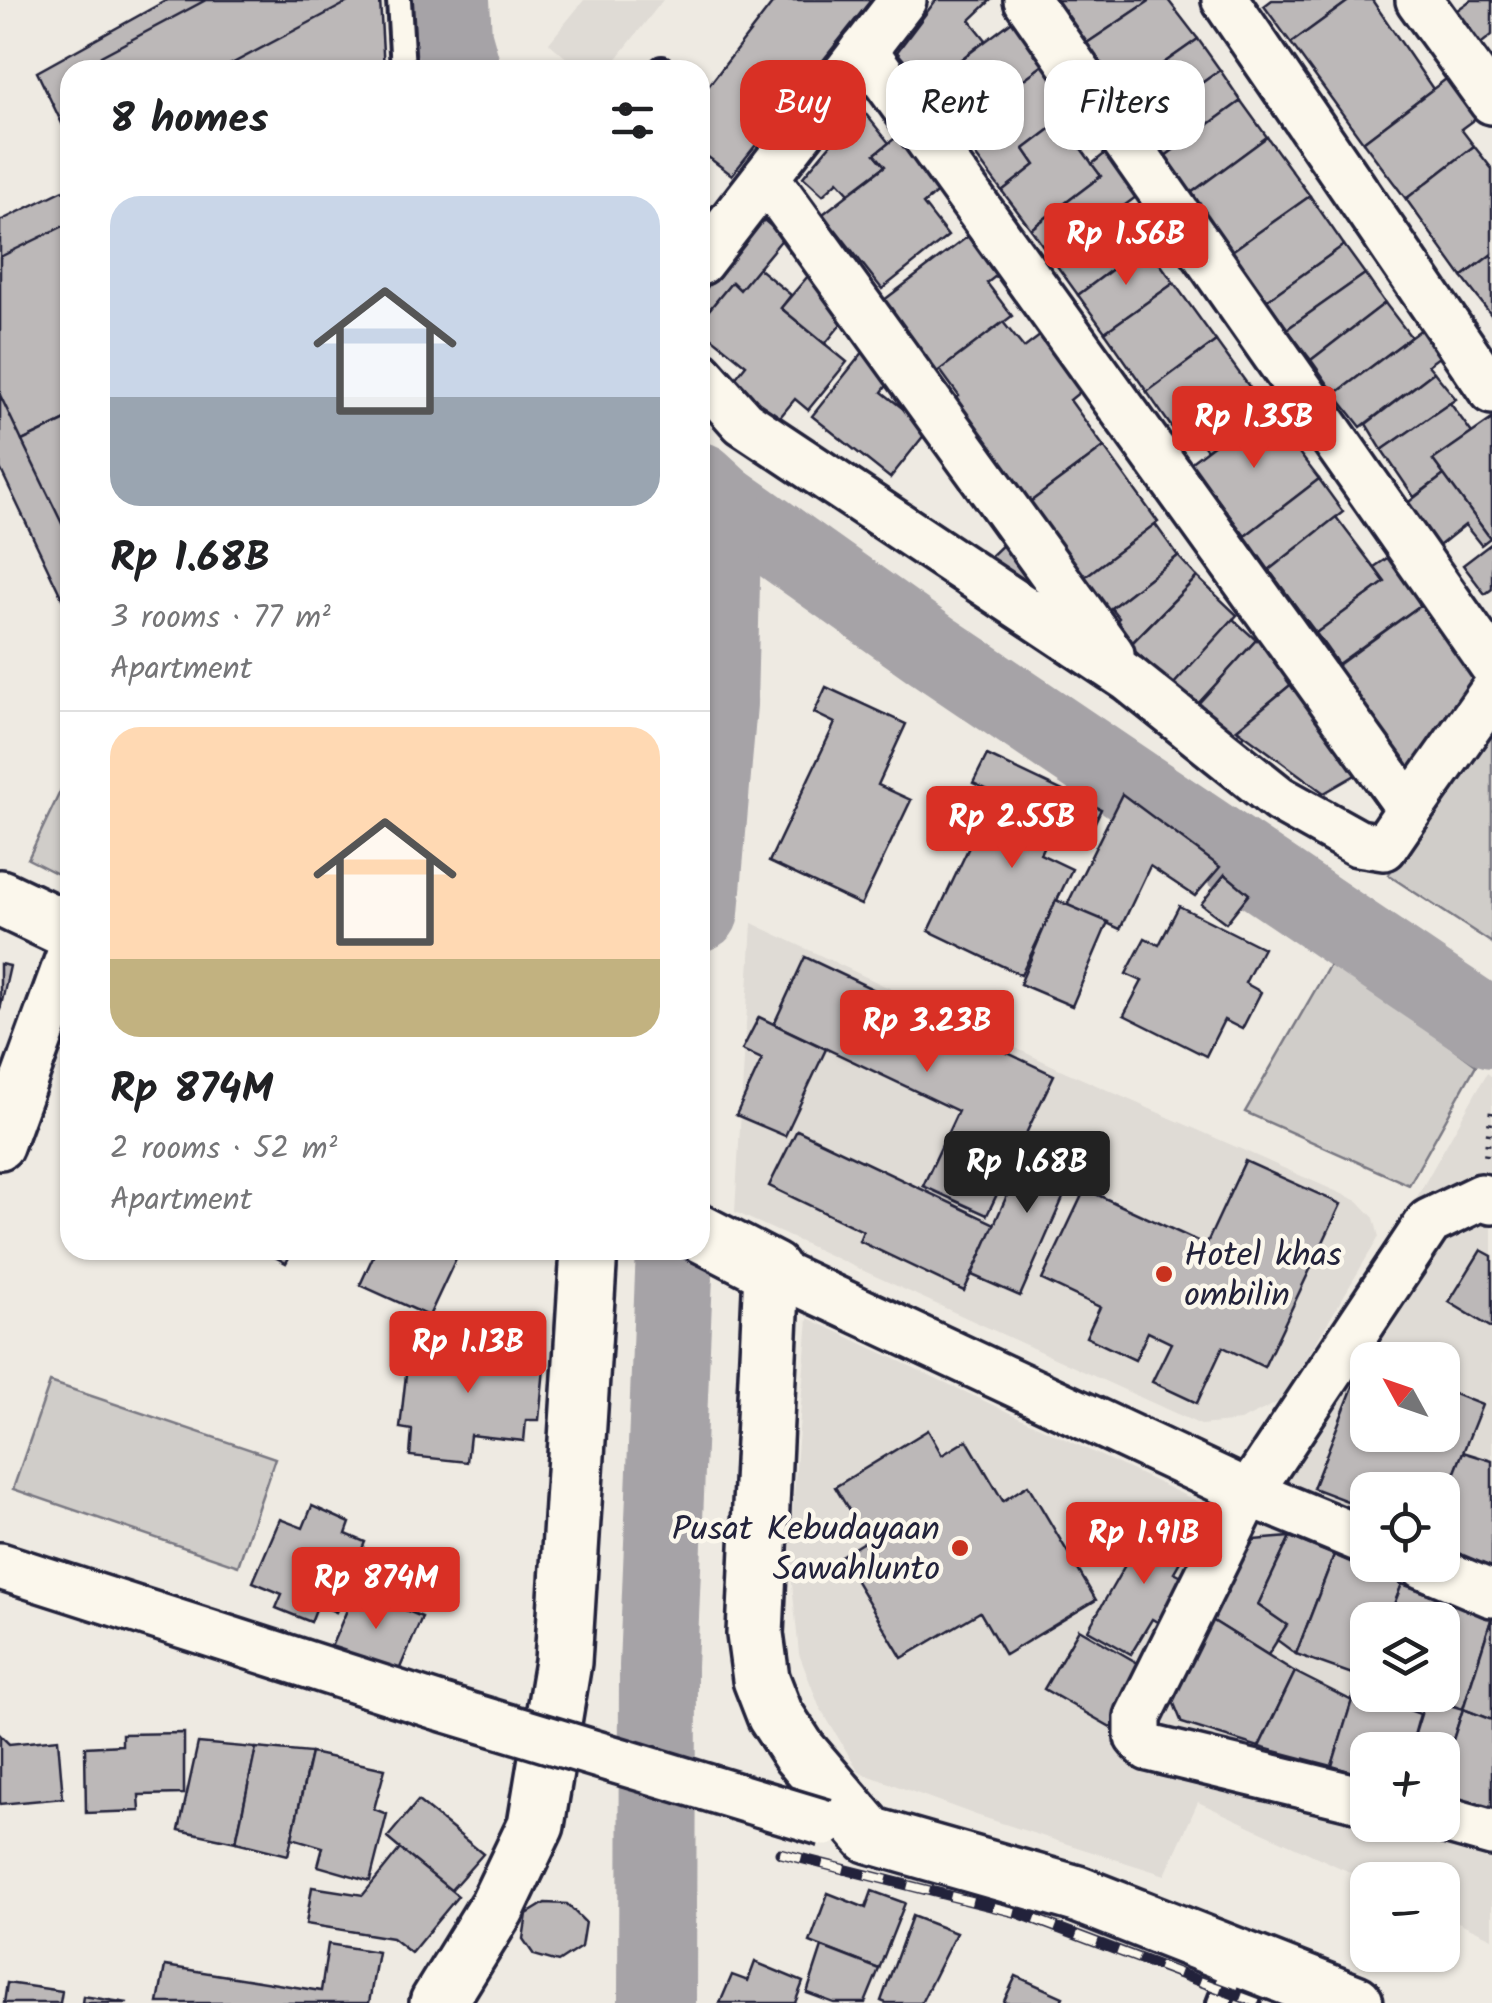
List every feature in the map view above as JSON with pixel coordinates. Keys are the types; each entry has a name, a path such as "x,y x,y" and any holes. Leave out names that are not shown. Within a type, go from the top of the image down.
{"main road":[{"path":"0,898 60,926"},
{"path":"710,1238 772,1270 754,1634 761,1679 775,1715 848,1829 1077,1894 1228,1980 1355,2003"},
{"path":"438,2003 497,1906 536,1826 563,1662 587,1260"}],"street":[{"path":"710,249 902,0"},
{"path":"1027,0 1492,664"},
{"path":"1225,0 1492,391"},
{"path":"1419,0 1492,101"},
{"path":"864,50 1410,809"},
{"path":"766,177 1128,678"},
{"path":"710,385 743,422 1128,678 1279,799 1358,843 1384,847 1492,693"},
{"path":"0,1146 60,981"},
{"path":"1350,1797 1149,1748 1138,1737 1138,1717 1249,1492 1429,1222 1480,1197 1492,1200"},
{"path":"772,1270 1249,1492 1350,1534"},
{"path":"0,1566 440,1707 848,1829"},
{"path":"1460,1581 1492,1594"},
{"path":"1460,1824 1492,1833"}],"lane":[{"path":"400,0 403,60"}],"shaded area":[{"path":"584,0 663,0 616,60 569,60 549,43"},
{"path":"1492,728 1492,943 1388,875"},
{"path":"60,792 60,875 28,859"},
{"path":"752,923 1062,1070 1358,1201 1374,1218 1379,1237 1281,1401 1240,1421 1201,1425 735,1212"},
{"path":"1333,959 1476,1065 1409,1185 1245,1112"},
{"path":"1487,1073 1492,1077 1492,1938 1460,1923 1460,1862 1350,1862 1350,1872 1198,1802 1165,1875 976,1815 859,1772 819,1706 799,1654 789,1553 808,1318 1235,1519"},
{"path":"50,1382 275,1458 238,1566 13,1489"}],"building":[{"path":"167,0 380,0 383,60 60,60 60,119 37,72"},
{"path":"206,0 352,0 239,60 103,60 101,56"},
{"path":"775,0 871,0 823,60 740,60 740,150 752,150 732,175 710,158 710,84"},
{"path":"936,0 991,0 970,20 986,40 960,60 904,60 897,52"},
{"path":"1046,0 1151,0 1081,47"},
{"path":"1151,0 1168,0 1198,39 1168,60 1091,60 1081,47"},
{"path":"1272,0 1350,0 1291,43 1264,6"},
{"path":"1350,0 1372,0 1433,89 1363,142 1291,43"},
{"path":"1471,0 1492,0 1492,35 1478,46 1453,13"},
{"path":"1015,19 1044,64 1024,79 1024,60 961,60"},
{"path":"1198,39 1220,70 1205,81 1205,60 1168,60"},
{"path":"1044,64 1044,134 1024,149 1024,79"},
{"path":"1220,70 1241,101 1205,127 1205,81"},
{"path":"1454,73 1484,112 1461,129 1474,146 1406,199 1363,142"},
{"path":"1241,101 1267,137 1187,196 1161,159 1173,150 1205,150 1205,127"},
{"path":"866,114 886,139 886,145 875,154 885,166 849,193 838,181 823,195 803,177 826,150 866,150"},
{"path":"1044,134 1044,150 1082,150 1101,176 1031,229 1002,191 1035,165 1024,149"},
{"path":"1267,137 1310,196 1232,251 1187,196"},
{"path":"886,145 886,150 911,150 941,189 923,204 948,236 882,289 836,230 824,240 810,224 885,166 875,154"},
{"path":"1474,146 1492,169 1492,254 1462,277 1406,199"},
{"path":"1024,149 1035,165 1002,191 972,150"},
{"path":"1155,150 1173,150 1161,159"},
{"path":"1108,151 1140,194 1052,259 1031,229 1101,176 1092,164"},
{"path":"60,192 60,594 0,468 0,221"},
{"path":"1310,196 1344,245 1267,300 1232,251"},
{"path":"1120,208 1146,244 1078,295 1052,259"},
{"path":"759,216 784,237 740,290 732,282 710,309 710,283"},
{"path":"60,228 60,423 22,441 0,395 0,257"},
{"path":"975,231 1005,269 987,283 1012,316 932,376 871,310"},
{"path":"1146,244 1174,283 1105,332 1078,295"},
{"path":"1344,245 1365,274 1287,329 1267,300"},
{"path":"1492,254 1492,316 1462,277"},
{"path":"758,268 791,295 781,308 847,362 808,410 795,399 776,422 730,385 746,365 710,336 710,309 732,282 740,290"},
{"path":"1365,274 1385,303 1311,360 1287,329"},
{"path":"808,276 851,312 825,344 781,308"},
{"path":"1174,283 1216,341 1147,392 1105,332"},
{"path":"1385,303 1411,337 1335,394 1311,360"},
{"path":"1003,322 1024,348 1045,332 1086,387 1070,400 1104,447 1018,511 942,409 959,396 940,370"},
{"path":"1431,322 1450,349 1428,365 1434,372 1361,427 1335,394"},
{"path":"1216,341 1264,407 1207,450 1194,433 1182,442 1147,392"},
{"path":"864,351 895,375 882,392 929,429 890,478 812,416"},
{"path":"1434,372 1456,399 1382,450 1366,424"},
{"path":"1450,403 1472,433 1433,460 1444,475 1414,497 1382,450"},
{"path":"1264,407 1319,479 1245,536 1190,463"},
{"path":"1492,419 1492,537 1490,538 1433,460"},
{"path":"60,423 60,519 22,441"},
{"path":"1104,447 1158,522 1078,582 1018,511"},
{"path":"1444,475 1490,538 1481,545 1465,525 1430,553 1397,511"},
{"path":"1319,479 1343,512 1269,570 1245,536"},
{"path":"1336,517 1385,582 1316,633 1269,570"},
{"path":"1155,524 1178,556 1102,615 1078,582"},
{"path":"1012,536 1040,564 1020,589 987,560"},
{"path":"1492,543 1492,589 1485,594 1463,565"},
{"path":"1396,552 1429,599 1338,664 1316,633 1385,582 1374,567"},
{"path":"1178,556 1197,577 1129,646 1109,629 1119,618 1111,608"},
{"path":"1197,577 1237,615 1173,685 1129,646"},
{"path":"1429,599 1487,680 1413,773 1390,768 1323,676"},
{"path":"1233,619 1256,640 1198,704 1173,685"},
{"path":"1268,627 1300,677 1237,729 1245,735 1240,742 1201,714 1205,710 1198,704"},
{"path":"1300,677 1364,770 1324,793 1237,729"},
{"path":"826,687 906,724 878,785 911,800 861,905 769,862 835,723 814,713"},
{"path":"987,755 1101,809 1085,844 1052,828 1040,854 1072,869 1021,975 929,931 979,826 1009,840 1024,807 973,783"},
{"path":"1122,794 1220,867 1195,896 1150,866 1120,929 1067,905"},
{"path":"1225,874 1249,894 1226,923 1201,904"},
{"path":"1056,900 1108,922 1072,1006 1020,984"},
{"path":"1179,906 1263,948 1245,983 1261,992 1242,1029 1224,1020 1206,1056 1124,1015 1142,981 1126,974 1145,938 1159,945"},
{"path":"805,957 1054,1075 987,1215 923,1186 958,1111 774,1024"},
{"path":"0,964 10,966 0,1010"},
{"path":"759,1017 826,1049 785,1136 736,1115 762,1059 742,1050"},
{"path":"797,1130 995,1224 964,1291 859,1241 863,1231 769,1186"},
{"path":"1033,1136 1081,1157 1020,1296 972,1275"},
{"path":"1245,1161 1341,1204 1264,1367 1223,1347 1197,1403 1152,1382 1171,1343 1148,1332 1135,1360 1086,1337 1100,1307 1042,1280 1085,1189 1206,1245"},
{"path":"1481,1250 1492,1256 1492,1328 1449,1302"},
{"path":"371,1260 455,1260 429,1316 360,1285"},
{"path":"429,1337 531,1347 529,1367 544,1368 539,1420 526,1420 524,1441 470,1435 467,1462 410,1456 412,1430 400,1428 409,1348 428,1350"},
{"path":"1350,1394 1350,1452 1460,1452 1460,1396 1482,1405 1455,1472 1350,1472 1350,1502 1313,1488"},
{"name":"Pusat Kebudayaan Sawahlunto","path":"928,1430 942,1455 967,1440 1003,1501 1028,1485 1096,1600 1005,1655 980,1612 902,1658 841,1556 867,1540 835,1487"},
{"path":"1463,1452 1492,1461 1492,1567 1460,1555 1460,1472 1455,1472"},
{"path":"312,1506 350,1523 346,1534 365,1542 336,1612 318,1604 311,1622 276,1608 282,1594 253,1582 280,1519 303,1528"},
{"path":"1153,1516 1193,1539 1174,1572 1190,1580 1164,1626 1152,1619 1131,1654 1088,1630"},
{"path":"1290,1537 1258,1605 1287,1625 1268,1655 1207,1617 1254,1540"},
{"path":"1290,1537 1334,1555 1296,1654 1277,1640 1287,1625 1258,1605"},
{"path":"1334,1555 1350,1562 1350,1582 1402,1584 1395,1602 1350,1602 1350,1673 1296,1654"},
{"path":"1402,1584 1451,1602 1395,1602"},
{"path":"356,1589 422,1617 397,1675 331,1647"},
{"path":"1460,1605 1492,1617 1463,1709 1460,1708"},
{"path":"1207,1617 1295,1672 1259,1747 1182,1723 1166,1684"},
{"path":"1492,1617 1492,1720 1463,1709"},
{"path":"1079,1629 1150,1670 1116,1730 1044,1689"},
{"path":"1295,1672 1350,1700 1332,1766 1259,1747"},
{"path":"1350,1707 1350,1712 1420,1714 1415,1732 1350,1732 1350,1772 1332,1766"},
{"path":"1463,1709 1456,1732 1416,1732 1422,1712"},
{"path":"1463,1709 1492,1720 1492,1812 1460,1804 1460,1732 1456,1732"},
{"path":"184,1733 184,1794 139,1795 140,1811 86,1813 85,1747 122,1745 122,1734"},
{"path":"0,1735 9,1744 58,1739 63,1798 0,1804"},
{"path":"198,1743 256,1748 236,1842 179,1830"},
{"path":"256,1748 311,1753 288,1855 236,1842"},
{"path":"311,1753 385,1769 374,1809 387,1814 370,1881 318,1866 323,1847 292,1838"},
{"path":"418,1801 483,1854 450,1891 387,1838"},
{"path":"400,1849 458,1896 411,1953 392,1938 306,1924 312,1887 363,1895"},
{"path":"872,1891 905,1903 879,1969 810,1942 828,1893 866,1908"},
{"path":"545,1903 567,1904 585,1922 581,1947 558,1962 534,1955 523,1939 527,1914"},
{"path":"912,1916 956,1933 921,2003 886,2003 881,2001"},
{"path":"328,1944 378,1952 369,2003 158,2003 165,1966 321,1991"},
{"path":"822,1947 879,1969 865,2003 834,2003 807,1993"},
{"path":"755,1962 803,1982 795,2003 720,2003 732,1975 748,1981"},
{"path":"1016,1976 1063,1997 1060,2003 1003,2003"},
{"path":"7,1983 62,1991 60,2003 4,2003"},
{"path":"83,1996 128,2003 82,2003"}],"waterway":[{"path":"451,0 453,38 459,60"},
{"path":"710,490 933,651 1492,1029"},
{"path":"710,796 718,704 723,502"},
{"path":"657,2003 658,1666 675,1260"}],"railway":[{"path":"780,1853 1018,1913 1258,2003"}],"place":[{"name":"Hotel khas ombilin","path":"1164,1274"},
{"name":"Pusat Kebudayaan Sawahlunto","path":"960,1548"}]}
